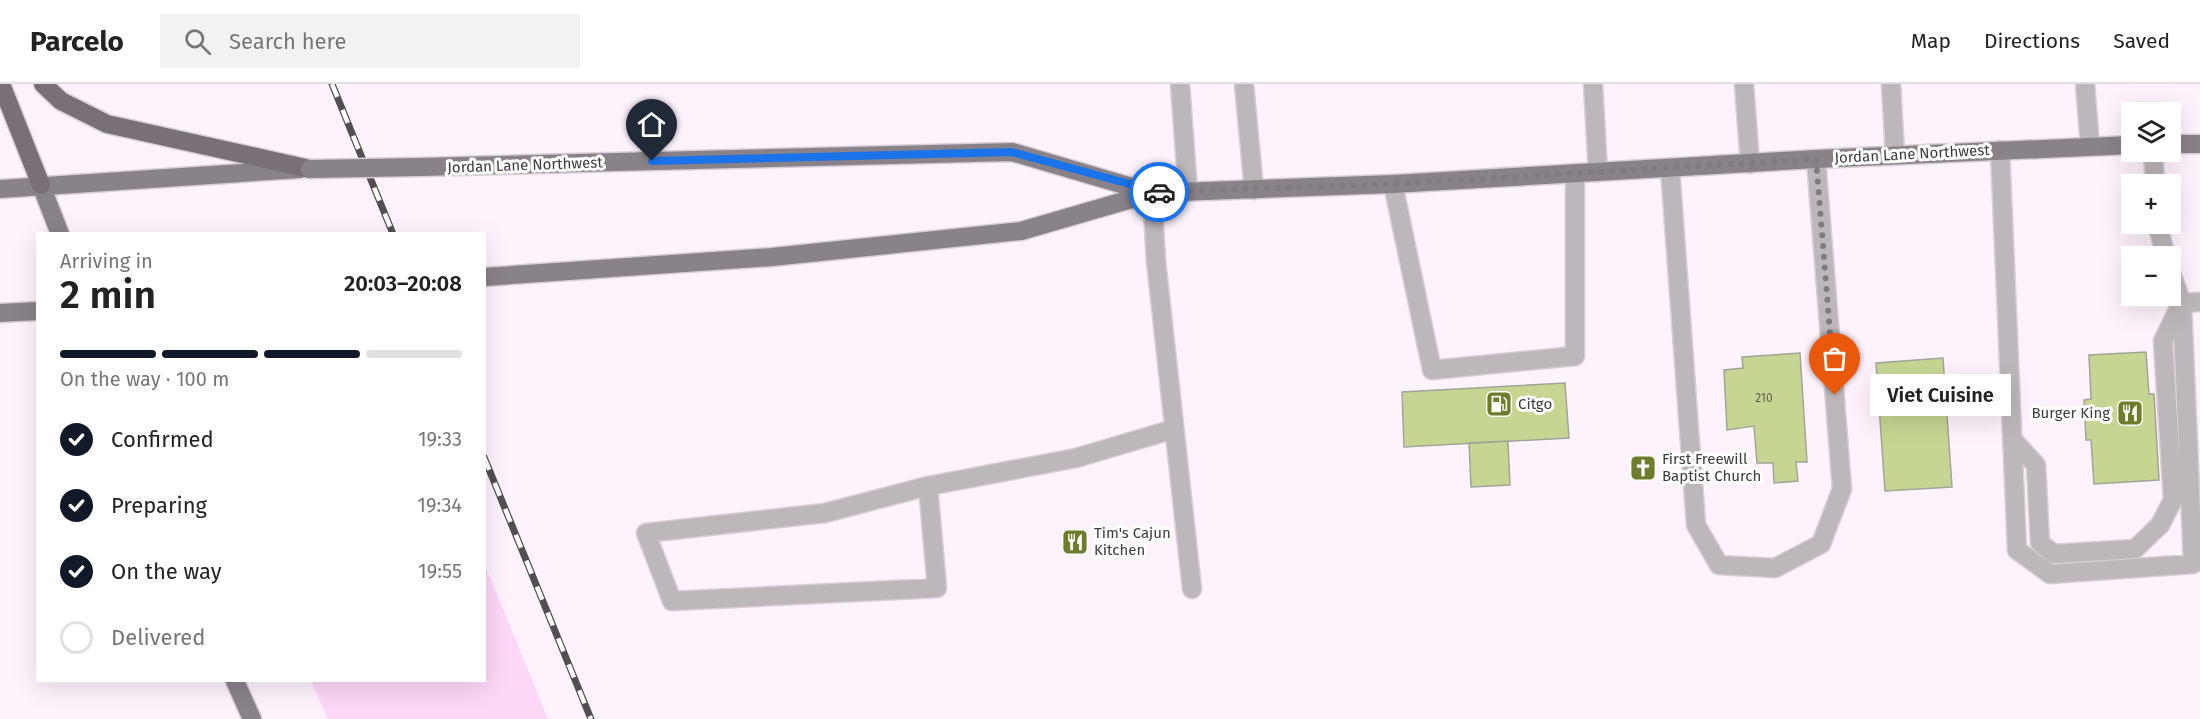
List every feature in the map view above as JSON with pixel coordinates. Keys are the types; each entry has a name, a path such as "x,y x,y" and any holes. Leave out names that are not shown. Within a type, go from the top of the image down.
{"highway":[{"path":"1,84 41,185"},
{"path":"43,84 61,101 107,124 310,169"}],"main road":[{"path":"2181,144 2200,144"},
{"name":"Jordan Lane Northwest","path":"0,189 310,169 1012,152 1152,192 1188,192 1393,184 1816,159 2121,145"},
{"path":"41,185 59,232"},
{"name":"Jordan Lane Northwest","path":"486,277 772,257 1021,231 1152,192"},
{"path":"0,313 36,311"},
{"path":"235,682 252,719"}],"street":[{"path":"1180,84 1188,192"},
{"path":"1244,84 1254,190"},
{"path":"1593,84 1598,172"},
{"path":"1744,84 1750,164"},
{"path":"1891,84 1895,155"},
{"path":"2085,84 2090,146"},
{"path":"2000,150 2016,550 2050,574 2193,564 2191,302 2181,287"},
{"path":"1670,168 1696,525 1719,565 1775,568 1821,544 1842,489 1816,159"},
{"path":"1393,184 1432,370 1575,356 1575,174"},
{"path":"1152,192 1156,261 1192,589"},
{"path":"2012,439 2036,465 2040,543 2054,554 2135,549 2160,525 2173,500 2163,341 2191,302"},
{"path":"928,486 937,588 672,602 646,533 825,513 928,486 1076,458 1174,429"}],"shaded area":[{"path":"486,567 548,719 328,719 311,682 486,682"}],"building":[{"path":"2146,352 2149,394 2154,394 2159,480 2094,484 2091,440 2086,440 2084,400 2091,399 2089,355"},
{"path":"1800,353 1807,462 1796,462 1798,481 1774,483 1773,463 1757,463 1754,426 1727,430 1724,370 1743,368 1742,357"},
{"path":"1943,358 1952,487 1885,491 1876,363"},
{"path":"1565,383 1569,438 1404,447 1402,392"},
{"path":"1508,441 1510,485 1471,487 1469,443"}],"railway":[{"path":"332,84 392,232"},
{"path":"486,462 591,719"}],"way so far":[{"path":"1159,192 1393,184 1816,159 1835,395"}],"place":[{"name":"Viet Cuisine","path":"1835,395"},
{"name":"Citgo","path":"1499,404"},
{"name":"Burger King","path":"2130,413"},
{"name":"First Freewill Baptist Church","path":"1643,468"},
{"name":"Tim's Cajun Kitchen","path":"1075,542"}],"route":[{"path":"652,161 1012,152 1152,192 1159,192"}]}
